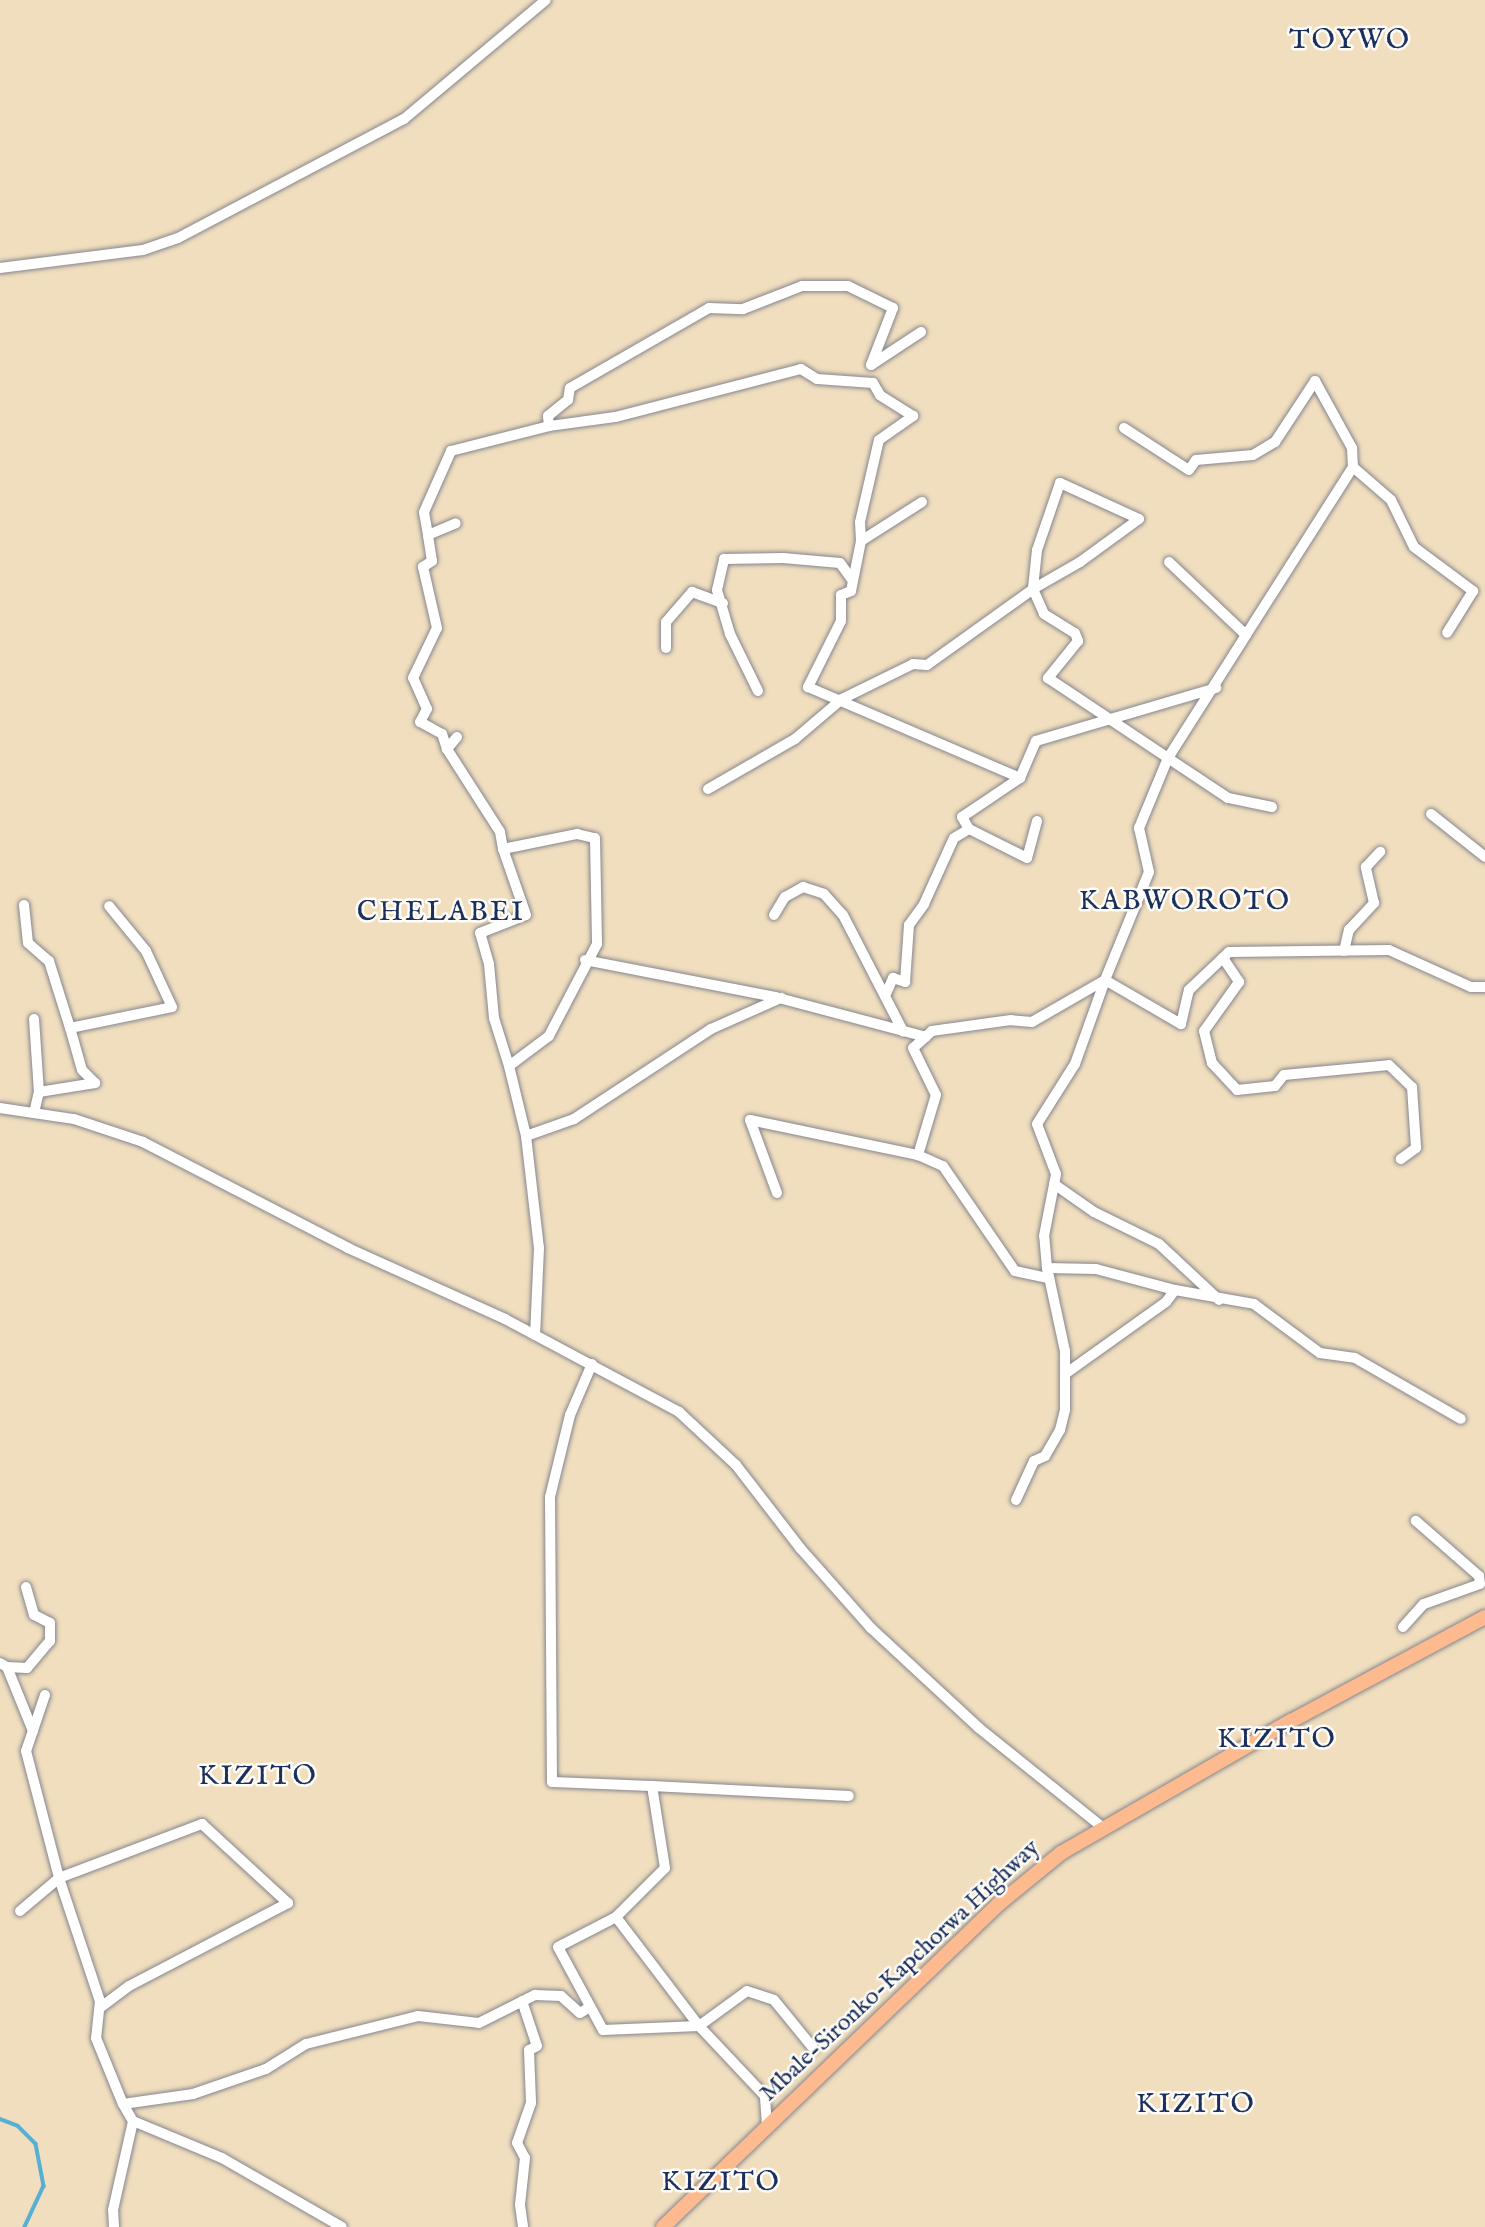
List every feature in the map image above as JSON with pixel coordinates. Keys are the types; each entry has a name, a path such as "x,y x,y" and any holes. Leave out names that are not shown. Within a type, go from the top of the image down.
{"main road":[{"name":"Mbale-Sironko-Kapchorwa Highway","path":"663,2227 1021,1884 1102,1827 1485,1617"}],"street":[{"path":"0,268 143,250 178,238 404,119 546,0"},
{"path":"549,426 548,416 568,400 570,388 709,308 743,309 802,286 848,286 893,308 871,365 920,332"},
{"path":"535,1335 539,1248 526,1136 494,1018 489,964 480,933 526,915 503,849 500,832 447,749 442,734 420,722 427,709 413,678 437,628 423,567 432,561 424,512 451,452 549,426 615,417 801,369 817,379 873,383 880,395 913,416 880,440 860,522 861,541 851,591 841,594 841,621 808,687 1020,778"},
{"path":"1016,1500 1034,1461 1045,1456 1060,1430 1065,1374 1065,1351 1048,1273 1044,1236 1056,1174 1037,1124 1075,1064 1105,980 1149,872 1139,828 1168,758 1216,688 1246,635 1353,467 1352,447 1315,381 1275,442 1253,455 1196,460 1189,470 1124,428"},
{"path":"1353,467 1391,500 1414,547 1473,591 1447,633"},
{"path":"708,789 795,739 840,701 913,664 927,665 1033,589 1080,562 1139,519 1060,483 1037,550 1033,589 1044,614 1075,633 1078,641 1048,678 1107,720 1228,798 1272,807"},
{"path":"861,541 922,502"},
{"path":"428,535 456,523"},
{"path":"758,691 730,634 717,590 724,559 783,558 840,563 853,581"},
{"path":"1169,562 1246,635"},
{"path":"666,648 666,622 691,592 723,603"},
{"path":"1037,821 1027,858 969,829 962,817 1020,778 1035,741 1216,688"},
{"path":"447,749 457,737"},
{"path":"1431,814 1485,856"},
{"path":"885,996 894,978 905,982 909,925 924,904 954,838 969,829"},
{"path":"503,849 577,834 595,838 597,944 585,960 549,1036 509,1066"},
{"path":"1344,951 1349,930 1374,903 1366,867 1380,852"},
{"path":"774,915 785,897 803,887 824,894 843,915 903,1031"},
{"path":"24,905 28,943 50,961 82,1070 95,1083 39,1092"},
{"path":"70,1028 172,1007 146,951 108,906"},
{"path":"1105,980 1181,1024 1189,990 1229,953 1390,950 1471,987 1485,987"},
{"path":"1223,958 1239,982 1204,1031 1212,1063 1237,1090 1275,1086 1284,1075 1389,1065 1412,1087 1416,1148 1401,1159"},
{"path":"585,960 782,998 926,1037"},
{"path":"918,1155 936,1095 913,1048 932,1031 985,1023 1032,1022 1105,980"},
{"path":"526,1136 574,1119 711,1029 782,998"},
{"path":"34,1019 39,1092 34,1113"},
{"path":"0,1108 74,1119 144,1142 348,1248 535,1335 679,1412 715,1442 871,1628 979,1728 1102,1827"},
{"path":"777,1193 750,1120 918,1155 943,1166 1015,1271 1048,1273 1097,1269 1220,1301 1254,1304 1320,1353 1355,1358 1461,1419"},
{"path":"1054,1184 1094,1212 1159,1244 1220,1301"},
{"path":"1065,1374 1166,1302 1175,1290"},
{"path":"592,1364 570,1415 550,1497 552,1782 849,1796"},
{"path":"1403,1627 1424,1604 1480,1584 1479,1576 1416,1521"},
{"path":"3,1665 27,1668 50,1642 50,1623 34,1615 26,1587"},
{"path":"3,1665 33,1731"},
{"path":"45,1695 26,1751 59,1878 101,2007 96,2038 123,2104 133,2121 222,2158 342,2227"},
{"path":"652,1786 665,1868 616,1917 558,1947 603,2031 699,2026 747,1991 774,2000 814,2049"},
{"path":"20,1911 59,1878 202,1824 288,1903 129,1986 101,2007"},
{"path":"616,1917 699,2026 765,2096 767,2126"},
{"path":"123,2104 193,2094 266,2069 306,2044 418,2016 479,2023 535,1995 561,1996 580,2013 590,2007"},
{"path":"522,2001 537,2046 528,2050 531,2102 517,2143 525,2158 520,2205 523,2227"},
{"path":"114,2227 113,2210 133,2121"}],"waterway":[{"path":"0,2119 18,2126 36,2144 44,2186 25,2227"}],"district":[{"name":"TOYWO","path":"1350,41"},
{"name":"KABWOROTO","path":"1185,902"},
{"name":"CHELABEI","path":"441,913"},
{"name":"KIZITO","path":"1277,1740"},
{"name":"KIZITO","path":"258,1777"},
{"name":"KIZITO","path":"1196,2105"},
{"name":"KIZITO","path":"721,2183"}]}
